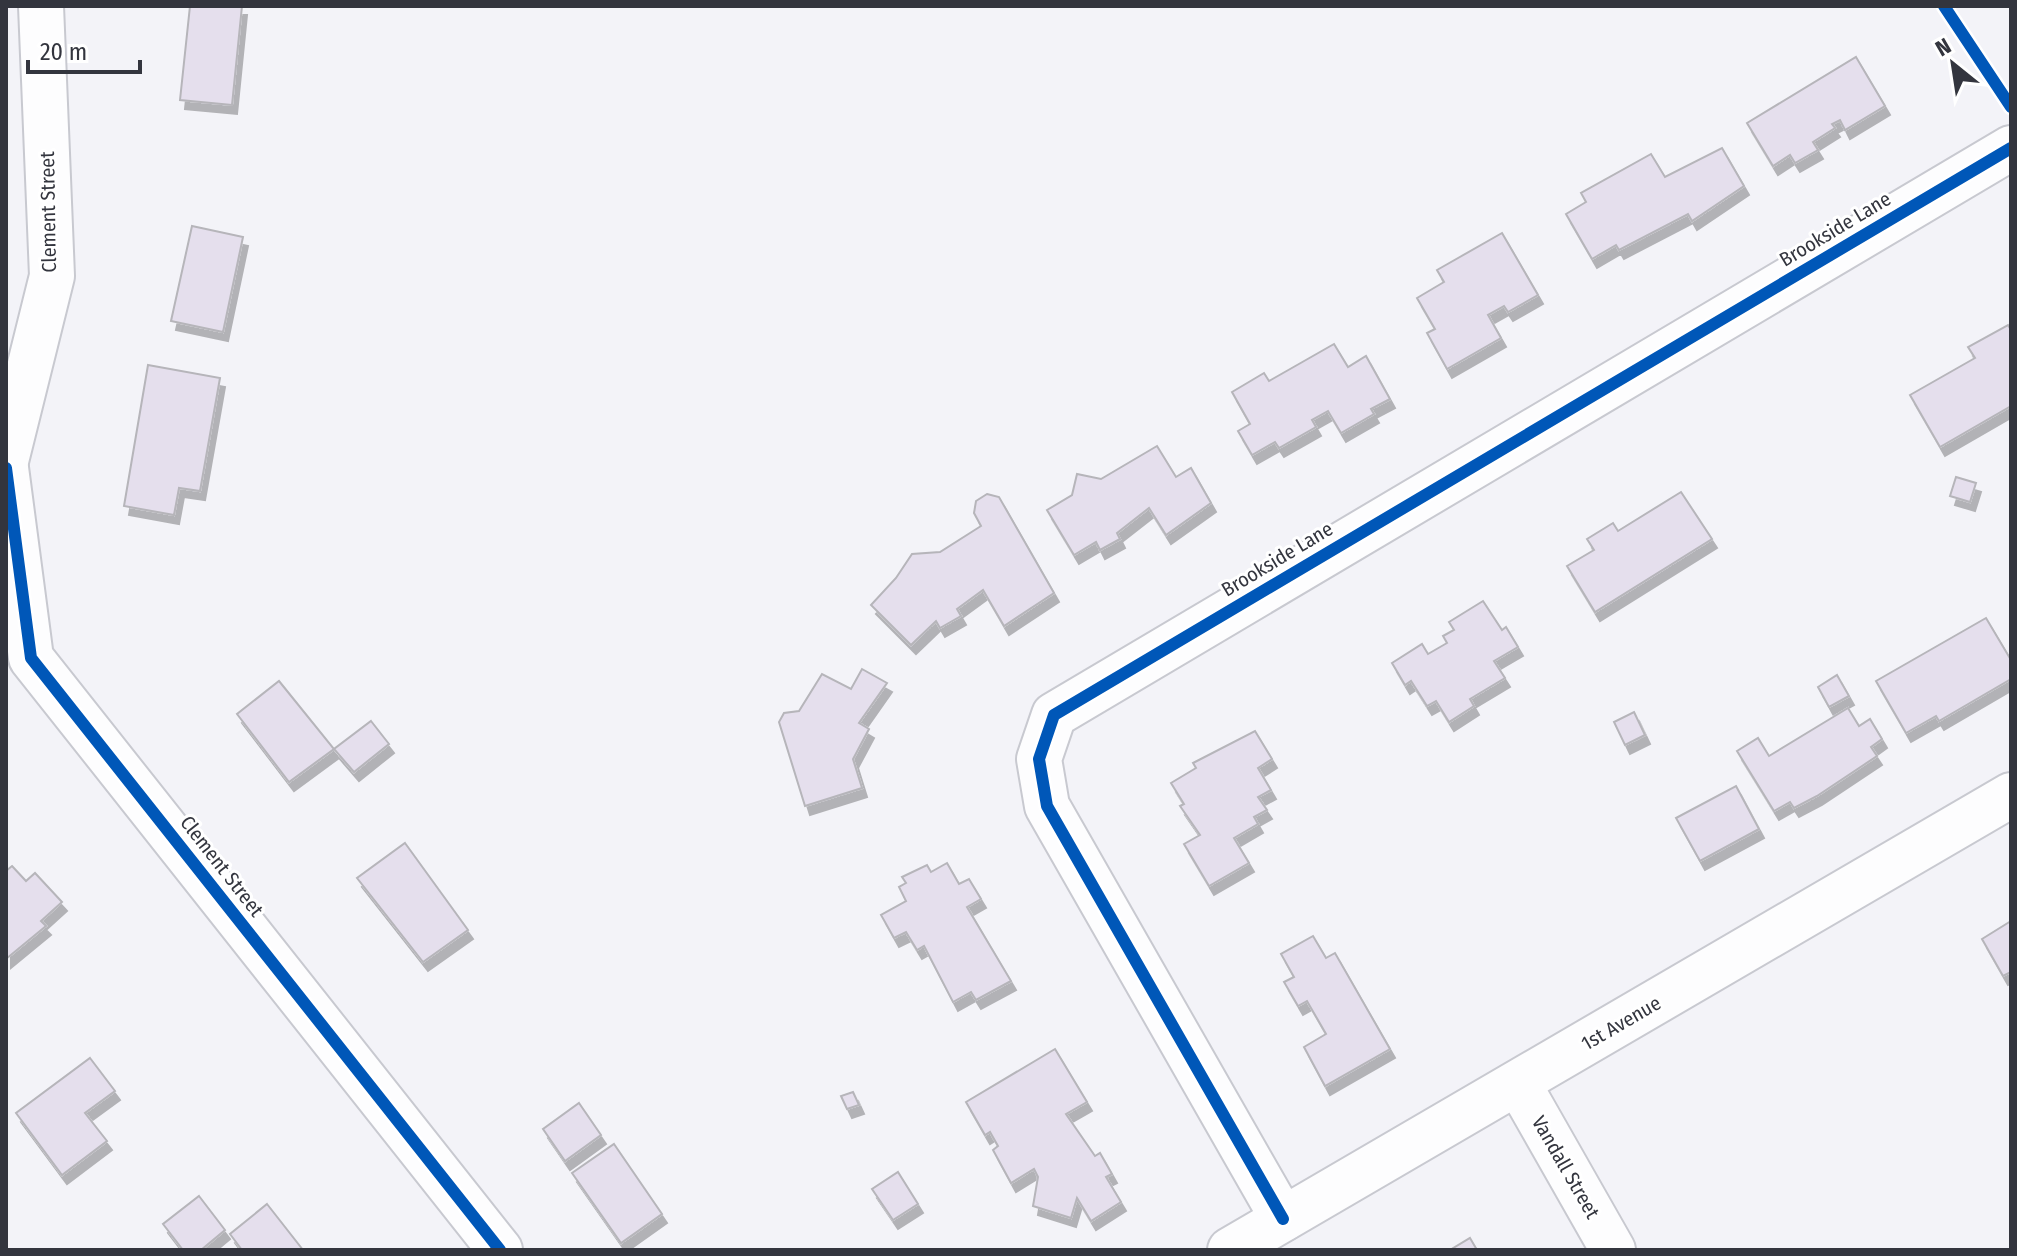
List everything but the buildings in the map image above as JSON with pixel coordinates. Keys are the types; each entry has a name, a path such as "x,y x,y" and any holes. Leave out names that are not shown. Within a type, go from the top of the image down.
{"street":[{"name":"Clement Street","path":"6,461 52,276 41,6"},
{"name":"Brookside Lane","path":"1283,1219 1047,806 1039,759 1054,715 2011,148"},
{"name":"Clement Street","path":"6,468 19,665 500,1250"},
{"name":"1st Avenue","path":"1230,1250 2011,795"},
{"name":"Vandall Street","path":"1518,1083 1613,1250"}],"cycle path":[{"path":"1944,6 2011,107"},
{"path":"1283,1219 1047,806 1039,759 1054,715 2011,148"},
{"path":"6,468 31,658 500,1250"}]}
